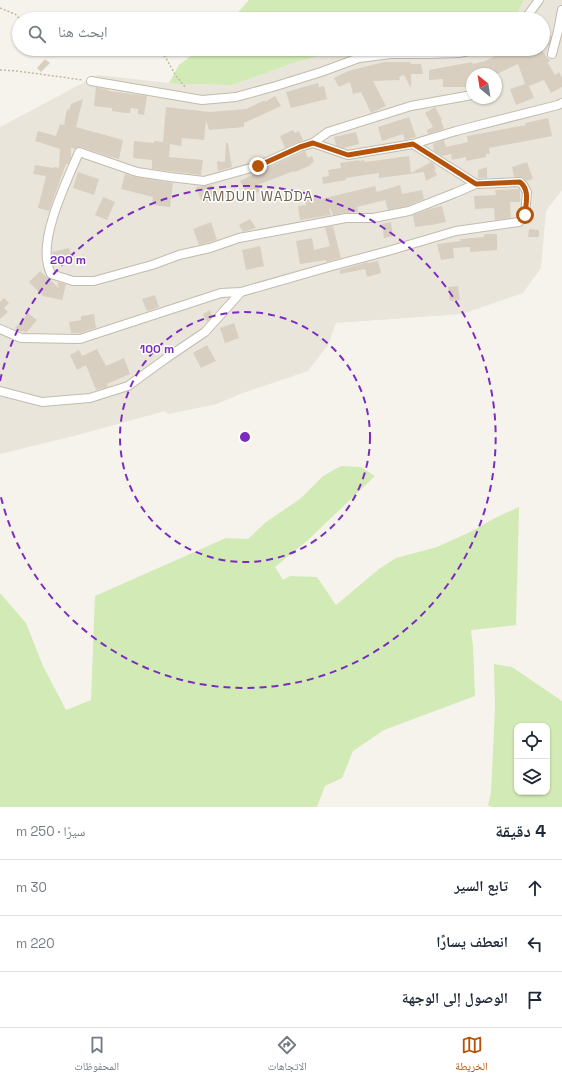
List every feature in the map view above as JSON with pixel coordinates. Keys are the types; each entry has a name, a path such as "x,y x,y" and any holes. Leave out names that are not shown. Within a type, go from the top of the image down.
{"street":[{"path":"530,12 539,0"},
{"path":"552,54 562,10"},
{"path":"92,81 202,100 236,97 321,72 360,58 376,56"},
{"path":"0,329 22,338 80,339 221,293 241,292 456,231 520,222 525,215 527,192 520,182 476,184 409,211 373,218 346,218 239,238 210,248 179,255 152,265 94,281 73,281 51,274 46,250 51,226 56,208 79,152 138,172 204,180 258,166 300,147 313,143 328,132 368,119 411,106 466,96"},
{"path":"313,143 348,155 413,144 562,103"},
{"path":"413,144 476,184"},
{"path":"0,391 42,402 90,398 128,386 205,332 241,292"}],"path":[{"path":"0,8 12,13"},
{"path":"164,56 176,76 186,88"},
{"path":"0,70 17,70 92,81"}],"shaded area":[{"path":"524,0 562,0 562,190 546,211 541,268 523,293 462,314 336,323 328,345 308,371 240,394 217,404 168,414 165,411 74,436 0,454 0,127 98,75 178,84 232,85 318,56 550,56 550,12 518,12"}],"green space":[{"path":"249,0 524,0 518,12 238,12"},
{"path":"191,56 318,56 232,85 169,83 179,65"},
{"path":"341,466 361,467 375,476 308,540 275,567 283,580 290,576 317,577 336,605 379,569 396,558 437,547 519,507 516,625 471,630 475,696 384,730 353,751 342,778 325,786 317,807 0,807 0,593 26,623 43,666 66,710 91,700 95,596 226,538 248,539 266,522 300,499 323,476"},
{"path":"494,664 512,667 562,701 562,807 491,807 488,805 491,793 495,709"}],"building":[{"path":"495,56 546,56 550,61 548,63 555,75 559,72 562,78 562,87 551,93 544,80 529,86 534,98 516,105 510,89 525,84 518,64 502,72 502,68 466,68 466,87 443,87 443,79 429,80 429,70 472,62 473,64 485,61"},
{"path":"45,59 50,63 41,72 37,68"},
{"path":"384,62 410,62 411,64 421,64 423,74 411,74 411,88 404,75 399,77 400,80 373,81 386,106 371,113 361,92 353,94 350,82 339,87 334,78 348,71"},
{"path":"318,83 319,87 324,86 327,99 291,108 286,92"},
{"path":"96,87 109,91 147,96 144,115 138,114 138,109 131,108 130,113 126,113 112,111 112,108 94,106"},
{"path":"275,96 281,106 244,123 244,127 209,130 206,120 204,140 182,138 181,146 170,144 169,157 203,160 201,175 152,169 152,160 133,158 134,141 154,143 154,141 163,142 166,107 210,112 246,109 265,100 265,102"},
{"path":"83,99 76,127 123,140 119,159 81,147 75,149 71,148 71,158 68,164 66,164 49,211 38,208 46,176 33,174 35,165 59,168 60,149 35,141 38,131 56,136 60,124 64,125 67,109 69,110 71,104"},
{"path":"435,107 442,120 444,129 428,134 427,130 433,127 425,113"},
{"path":"409,117 416,137 405,140 403,134 382,141 378,127"},
{"path":"548,118 552,136 489,148 490,154 486,154 486,157 466,161 466,157 452,160 451,154 442,156 434,151 433,144 444,140 446,147 468,142 467,136 526,125 525,123"},
{"path":"293,130 295,133 299,131 303,140 285,148 280,136"},
{"path":"356,132 359,144 343,148 336,145 334,137"},
{"path":"226,143 228,143 232,167 218,171 217,161 225,162"},
{"path":"305,151 308,158 312,156 314,162 310,164 311,165 257,185 260,191 248,197 240,181 254,174 253,173"},
{"path":"409,156 411,173 431,162 436,169 434,170 437,175 426,181 424,172 379,178 379,173 346,178 346,180 323,184 322,177 329,176 328,170 341,168 340,163 359,160 364,160 365,162"},
{"path":"527,162 533,179 527,181 522,177 514,177 512,167"},
{"path":"487,167 487,178 478,178 478,170"},
{"path":"78,172 99,179 94,195 73,188"},
{"path":"125,174 173,183 170,207 152,205 153,197 121,189"},
{"path":"212,185 217,197 202,203 196,187"},
{"path":"400,185 402,194 422,190 424,199 407,206 388,210 385,200 357,207 358,212 333,215 330,208 331,215 300,220 298,206 306,205 305,200 321,197 321,199 375,186 377,192"},
{"path":"519,189 520,202 510,202 511,218 495,220 494,208 475,209 474,196 496,195 495,190"},
{"path":"103,197 115,202 107,220 95,215"},
{"path":"442,206 446,222 415,227 413,215"},
{"path":"250,219 256,228 243,232 239,225"},
{"path":"211,222 217,240 199,245 193,229"},
{"path":"391,222 393,236 384,238 382,224"},
{"path":"333,226 341,258 326,262 326,260 300,264 296,241 312,238 314,250 330,246 325,227"},
{"path":"529,229 539,230 539,237 528,237"},
{"path":"484,234 497,234 497,250 470,252 470,247 453,248 454,258 441,260 437,244 461,241 460,239 484,237"},
{"path":"260,246 264,266 246,270 242,250"},
{"path":"69,248 73,261 54,266 52,252"},
{"path":"378,261 381,273 367,277 365,269 340,274 340,270 368,262"},
{"path":"40,271 59,288 57,282 66,284 62,301 43,296 29,282"},
{"path":"458,286 460,300 450,301 448,287"},
{"path":"155,295 159,307 147,311 142,299"},
{"path":"4,298 9,303 4,308 8,312 0,319 0,302"},
{"path":"210,310 212,316 207,322 203,314"},
{"path":"28,313 37,320 26,333 15,328"},
{"path":"94,314 96,328 80,333 71,333 69,322 81,320 81,316"},
{"path":"234,323 239,338 225,343 220,328"},
{"path":"207,345 216,361 201,368 193,353"},
{"path":"97,349 106,366 124,358 130,374 107,384 108,387 96,390 86,365 77,370 70,355 79,350 82,356"}],"district":[{"name":"AMDUN WADDA","path":"258,196"}],"route":[{"path":"258,166 300,147 313,143 348,155 413,144 476,184 520,182 527,192 525,215"}]}
